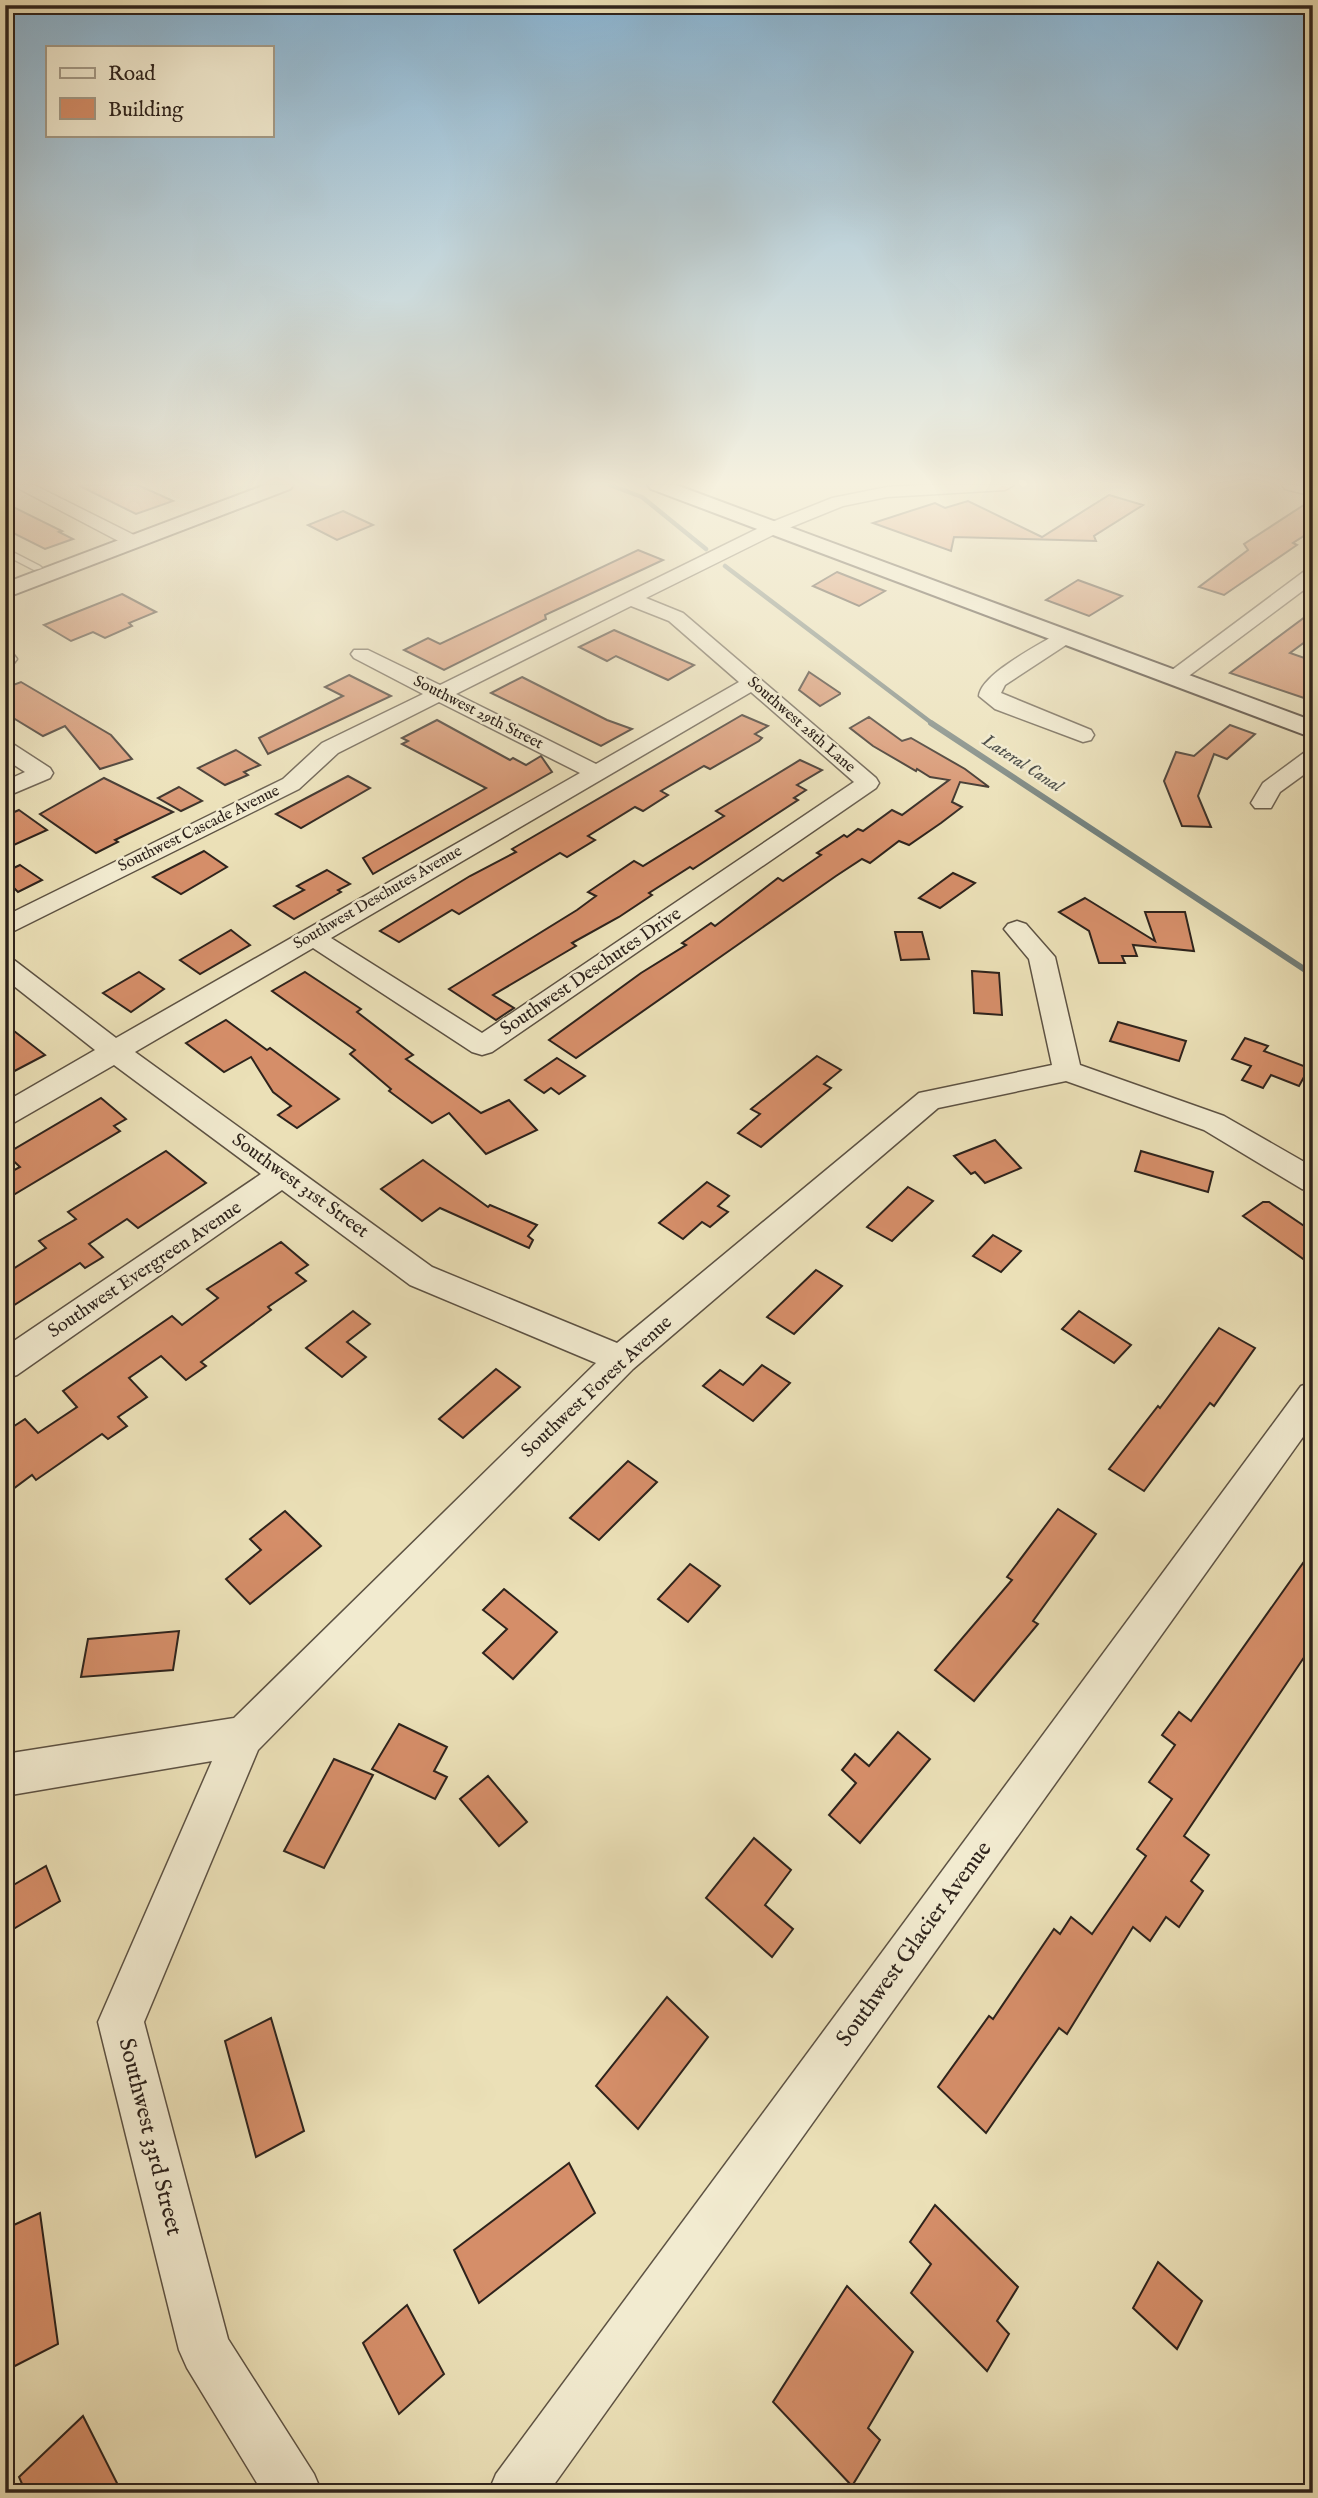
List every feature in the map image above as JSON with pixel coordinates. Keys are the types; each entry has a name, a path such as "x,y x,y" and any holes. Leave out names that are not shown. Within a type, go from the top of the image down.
{"street":[{"name":"Southwest Cascade Avenue","path":"5,926 290,784 330,748 624,602"},
{"name":"Southwest 28th Lane","path":"639,602 676,617 868,783"},
{"path":"970,602 1313,730"},
{"path":"1175,677 1276,602"},
{"path":"1065,637 998,681 990,691 990,696 1003,704 1083,735"},
{"name":"Southwest 29th Street","path":"361,654 595,772"},
{"name":"Southwest Deschutes Avenue","path":"5,1115 752,683"},
{"path":"5,749 42,773 5,790"},
{"path":"1263,803 1271,788 1313,757"},
{"name":"Southwest Deschutes Drive","path":"311,936 482,1046 868,783"},
{"path":"1017,929 1042,957 1067,1071 1214,1122 1313,1181"},
{"name":"Southwest 31st Street","path":"5,966 114,1051 421,1276 621,1359"},
{"name":"Southwest Forest Avenue","path":"244,1736 621,1359 929,1100 1067,1071"},
{"name":"Southwest Evergreen Avenue","path":"5,1365 284,1174"},
{"name":"Southwest Glacier Avenue","path":"515,2493 1313,1396"},
{"path":"5,1775 244,1736"},
{"name":"Southwest 33rd Street","path":"244,1736 121,2022 205,2350 295,2493"}],"building":[{"path":"103,602 136,602 156,612 129,623 132,626 105,638 93,632 71,641 44,625"},
{"path":"529,602 574,602 545,615 546,619 444,670 404,650 428,638 440,644"},
{"path":"849,602 867,602 859,606"},
{"path":"1050,602 1113,602 1089,616"},
{"path":"1313,611 1313,636 1290,653 1313,661 1313,701 1230,673"},
{"path":"614,630 694,665 668,680 616,656 607,661 579,647"},
{"path":"809,672 840,694 820,706 799,690"},
{"path":"349,675 391,696 268,754 259,738 343,696 325,687"},
{"path":"522,677 607,720 632,729 601,746 491,693"},
{"path":"21,682 111,735 132,759 100,769 65,726 43,736 5,713 5,688"},
{"path":"742,715 768,726 755,734 762,738 759,741 710,769 704,766 661,791 668,795 643,811 635,807 588,836 595,840 567,857 560,853 459,914 452,910 399,942 380,931 470,876 516,852 512,849"},
{"path":"869,717 902,741 911,738 965,769 989,787 960,782 952,802 962,807 941,823 909,845 899,841 870,863 862,859 576,1058 549,1040 641,973 686,945 682,943 711,923 715,926 778,878 783,881 821,855 817,853 844,835 847,837 858,829 863,831 892,810 902,815 949,780 930,777 917,769 916,771 873,746 850,728"},
{"path":"437,720 510,760 513,758 526,765 541,756 552,772 373,874 363,858 486,788 402,744 408,741 402,738"},
{"path":"1230,725 1255,734 1227,759 1214,754 1198,796 1211,827 1182,826 1164,781 1176,752 1194,756"},
{"path":"236,750 260,765 244,772 248,775 225,785 198,768"},
{"path":"800,760 822,770 797,785 806,790 794,798 798,800 693,869 690,867 649,893 652,895 619,917 572,943 576,946 493,995 514,1008 496,1020 449,989 577,910 596,896 588,892 634,861 643,866 724,816 716,811"},
{"path":"348,776 370,788 301,828 276,814"},
{"path":"104,778 173,812 115,840 118,842 96,853 40,814"},
{"path":"179,787 202,801 181,811 158,798"},
{"path":"19,810 47,830 5,849 5,816"},
{"path":"204,851 227,867 181,894 153,877"},
{"path":"20,865 42,880 18,892 15,889 5,894 5,872"},
{"path":"327,870 350,884 294,919 274,906 304,890 297,886"},
{"path":"953,873 975,883 940,908 919,898"},
{"path":"1085,898 1155,941 1145,912 1185,912 1194,951 1133,945 1137,956 1122,956 1125,963 1099,963 1089,931 1059,912"},
{"path":"231,930 250,945 200,974 180,960"},
{"path":"895,932 922,932 929,959 901,960"},
{"path":"972,971 999,973 1002,1015 974,1013"},
{"path":"139,972 164,989 131,1012 103,993"},
{"path":"305,972 361,1009 357,1012 413,1055 406,1059 481,1113 509,1100 537,1130 486,1154 449,1113 432,1123 389,1091 391,1089 350,1054 355,1050 272,991"},
{"path":"226,1020 267,1050 270,1048 339,1099 297,1128 278,1115 291,1106 273,1092 251,1057 224,1072 186,1043"},
{"path":"1118,1022 1186,1041 1179,1061 1110,1041"},
{"path":"5,1024 45,1055 5,1076"},
{"path":"1245,1038 1268,1046 1264,1051 1309,1068 1299,1086 1271,1075 1263,1088 1242,1080 1251,1066 1232,1059"},
{"path":"817,1056 841,1070 824,1084 831,1088 761,1147 738,1133 760,1114 751,1109"},
{"path":"557,1058 585,1076 559,1094 551,1088 544,1093 525,1080"},
{"path":"101,1098 126,1119 114,1126 120,1131 5,1200 5,1175 20,1167 6,1154"},
{"path":"995,1140 1021,1168 985,1183 975,1172 971,1174 954,1156"},
{"path":"166,1151 206,1183 138,1228 127,1219 89,1244 103,1257 85,1268 80,1263 5,1311 5,1274 46,1248 39,1241 76,1219 68,1212"},
{"path":"1141,1151 1213,1172 1208,1192 1135,1171"},
{"path":"423,1160 488,1207 490,1205 537,1225 528,1236 533,1240 529,1248 440,1208 422,1221 381,1189"},
{"path":"707,1182 729,1196 718,1206 728,1212 710,1227 702,1222 683,1239 659,1223"},
{"path":"908,1187 933,1201 892,1241 867,1227"},
{"path":"1263,1202 1269,1202 1313,1232 1313,1266 1243,1216"},
{"path":"993,1235 1021,1251 1001,1272 973,1256"},
{"path":"281,1242 308,1265 296,1273 306,1281 268,1307 271,1310 201,1362 206,1366 186,1380 161,1356 129,1378 147,1397 118,1417 127,1426 108,1439 102,1434 36,1480 32,1475 5,1495 5,1432 25,1419 38,1433 77,1407 63,1391 172,1316 182,1325 218,1298 207,1289"},
{"path":"816,1270 842,1286 794,1334 767,1317"},
{"path":"353,1311 370,1324 347,1342 366,1357 342,1377 306,1348"},
{"path":"1079,1311 1131,1345 1114,1363 1062,1329"},
{"path":"1219,1328 1255,1348 1214,1406 1210,1403 1144,1491 1109,1469 1158,1406 1160,1408"},
{"path":"762,1365 790,1383 753,1421 703,1386 720,1370 743,1385"},
{"path":"496,1369 520,1387 463,1438 439,1419"},
{"path":"628,1461 657,1482 599,1540 570,1518"},
{"path":"1058,1509 1096,1534 1033,1621 1038,1624 974,1701 935,1670 1012,1580 1007,1577"},
{"path":"285,1511 321,1546 250,1604 226,1579 261,1550 250,1539"},
{"path":"1313,1549 1313,1644 1184,1836 1209,1855 1191,1881 1203,1891 1179,1927 1166,1917 1150,1941 1133,1927 1067,2034 1059,2028 986,2133 938,2087 989,2016 993,2019 1054,1929 1060,1934 1071,1917 1092,1934 1146,1856 1137,1849 1172,1799 1149,1782 1175,1745 1162,1735 1179,1712 1191,1721"},
{"path":"690,1564 720,1586 688,1622 658,1599"},
{"path":"504,1589 557,1632 513,1679 483,1653 507,1629 483,1610"},
{"path":"179,1631 173,1670 81,1677 88,1639"},
{"path":"399,1724 447,1747 434,1771 447,1777 435,1799 372,1769"},
{"path":"898,1732 930,1759 860,1843 829,1815 856,1783 842,1770 855,1754 869,1766"},
{"path":"334,1759 373,1775 324,1868 284,1851"},
{"path":"488,1776 527,1822 499,1846 460,1799"},
{"path":"754,1838 791,1870 765,1905 793,1929 772,1957 706,1898"},
{"path":"46,1866 60,1901 5,1934 5,1890"},
{"path":"667,1997 708,2037 638,2129 596,2086"},
{"path":"271,2018 304,2131 256,2157 225,2041"},
{"path":"569,2163 595,2213 479,2303 454,2250"},
{"path":"935,2205 1018,2287 997,2321 1009,2334 987,2371 911,2293 931,2264 910,2242"},
{"path":"40,2213 58,2344 5,2371 5,2229"},
{"path":"1158,2262 1202,2301 1177,2349 1133,2308"},
{"path":"847,2286 913,2352 868,2428 880,2440 852,2486 773,2402"},
{"path":"407,2305 444,2374 399,2414 363,2343"},
{"path":"83,2416 122,2493 26,2493 19,2477"}],"waterway":[{"name":"Lateral Canal","path":"772,602 933,724"},
{"name":"Lateral Canal","path":"931,723 1313,975"}]}
